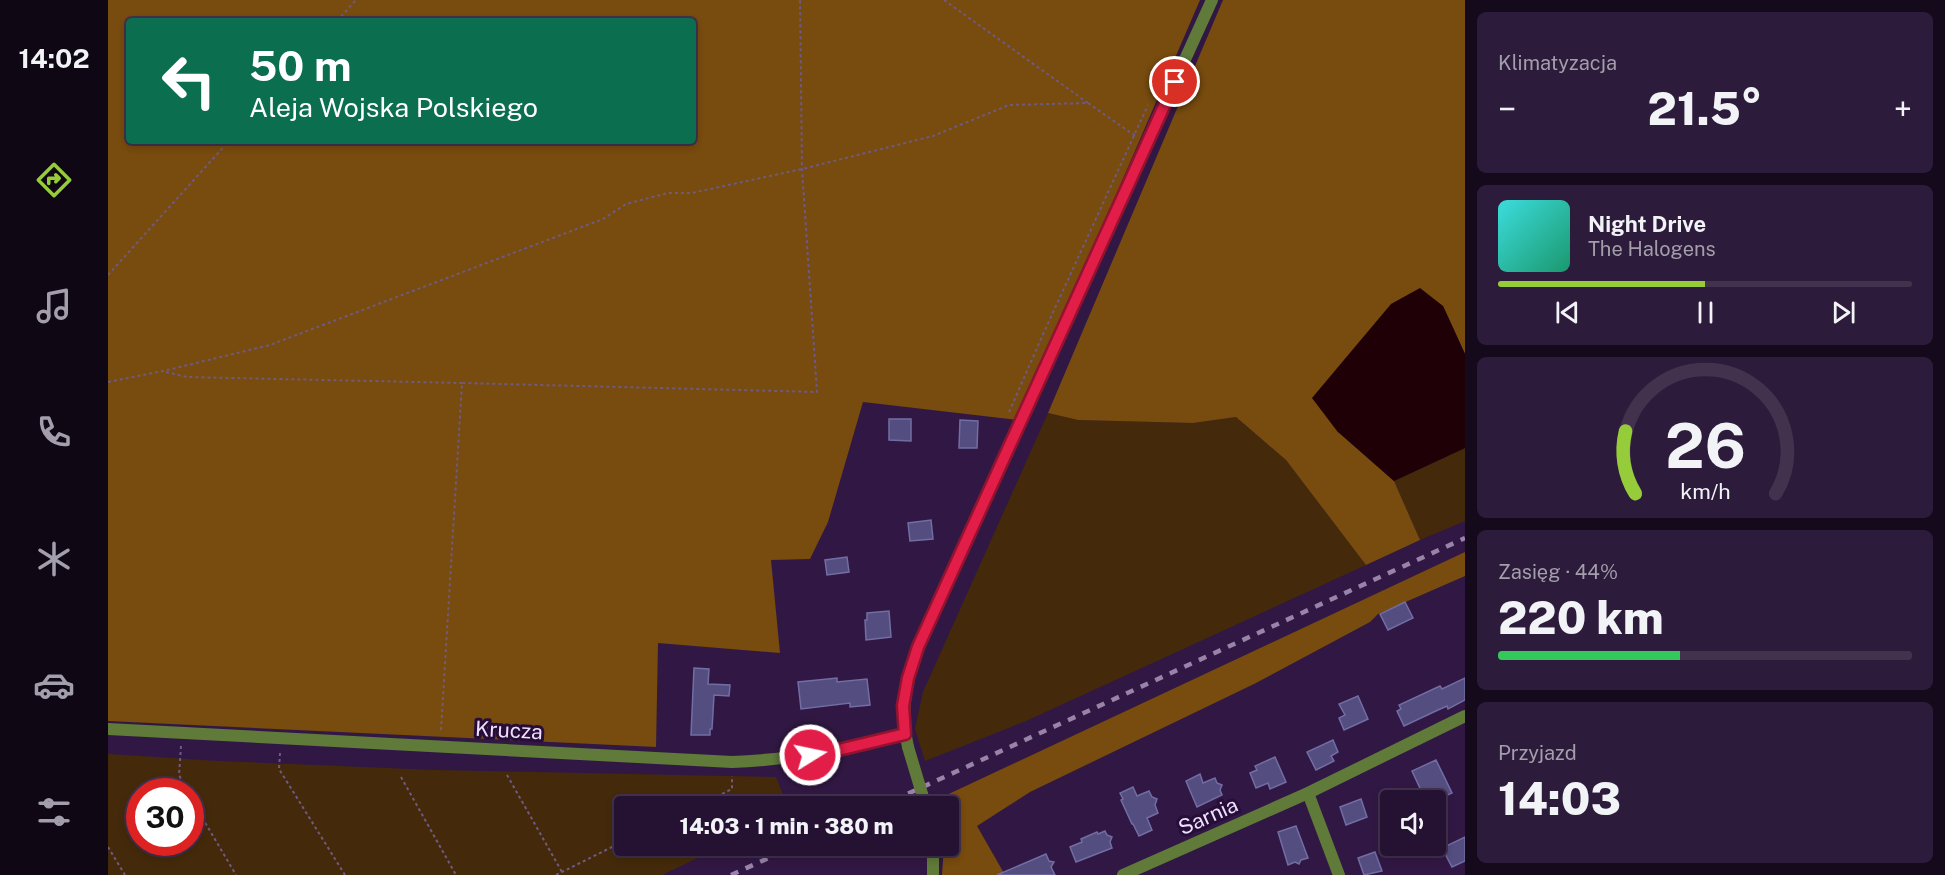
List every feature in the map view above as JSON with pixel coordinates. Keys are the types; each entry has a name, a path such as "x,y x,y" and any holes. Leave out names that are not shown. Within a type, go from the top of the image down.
{"street":[{"path":"923,796 905,734 903,706 908,678 918,647 1212,0"},
{"name":"Sarnia","path":"1123,875 1308,793 1465,716"},
{"name":"Krucza","path":"108,729 732,762 770,761 830,752 905,734"},
{"path":"1308,793 1339,875"},
{"path":"933,856 933,875"}],"path":[{"path":"340,18 356,0"},
{"path":"163,371 187,377 817,392 802,169 800,0"},
{"path":"944,0 1147,144"},
{"path":"108,382 270,345 603,219 626,204 668,194 692,193 802,169 933,136 1009,105 1088,103"},
{"path":"108,275 226,144"},
{"path":"441,730 462,383"},
{"path":"180,778 178,775 182,733"},
{"path":"280,737 279,769 345,875"},
{"path":"718,796 732,789 732,762"},
{"path":"507,775 562,872"},
{"path":"401,777 456,875"},
{"path":"204,821 236,875"},
{"path":"556,875 614,846"},
{"path":"108,847 125,875"}],"shaded area":[{"path":"108,0 1200,0 1019,420 863,402 828,522 810,559 771,560 780,653 658,643 656,747 108,721"},
{"path":"1223,0 1465,0 1465,354 1443,306 1337,431 1394,481 1420,540 1366,565 1286,460 1236,417 1193,423 1078,420 1048,413"},
{"path":"1420,288 1443,306 1465,354 1465,448 1394,481 1337,431 1312,398 1391,304"},
{"path":"1048,413 1078,420 1193,423 1236,417 1286,460 1366,565 1026,721 925,761 915,729 923,692"},
{"path":"1465,448 1465,521 1420,540 1394,481"},
{"path":"1465,552 1465,576 1378,614 1370,622 1254,684 1030,792 977,826 1005,875 942,875 943,856 959,856 959,796 944,796"},
{"path":"108,754 435,770 776,777 784,796 614,796 614,856 702,856 662,875 108,875"}],"building":[{"path":"889,419 911,419 911,441 889,440"},
{"path":"960,420 978,421 977,448 959,448"},
{"path":"931,520 933,539 910,541 908,523"},
{"path":"847,557 849,572 827,575 825,560"},
{"path":"1405,602 1413,618 1388,630 1380,614"},
{"path":"889,611 891,637 866,640 867,613"},
{"path":"694,668 709,669 708,684 730,685 729,696 714,695 710,735 691,735"},
{"path":"837,678 837,682 867,679 870,705 850,707 850,703 801,709 798,682"},
{"path":"1465,678 1465,700 1404,726 1397,711 1401,709 1399,705 1440,686 1442,689"},
{"path":"1358,696 1368,719 1344,730 1339,718 1345,715 1339,704"},
{"path":"1333,740 1338,752 1331,756 1334,761 1316,770 1307,752"},
{"path":"1275,757 1286,782 1270,789 1268,783 1256,788 1250,773 1257,770 1255,766"},
{"path":"1436,760 1452,793 1446,796 1446,790 1421,790 1412,771"},
{"path":"1200,774 1203,783 1215,778 1217,783 1222,785 1220,790 1222,795 1197,807 1186,781"},
{"path":"1133,787 1137,796 1149,791 1152,797 1157,799 1155,805 1158,813 1147,818 1152,830 1139,836 1121,800 1123,799 1120,793"},
{"path":"1361,799 1367,817 1346,825 1340,807"},
{"path":"1296,826 1308,858 1301,860 1299,864 1295,862 1288,865 1278,832"},
{"path":"1105,831 1112,837 1110,842 1112,848 1076,862 1070,847 1082,842 1081,839"},
{"path":"1465,837 1465,861 1452,867 1446,856 1446,846"},
{"path":"1375,852 1382,871 1364,875 1358,858"},
{"path":"1046,854 1049,861 1054,862 1051,867 1055,875 997,875"}],"railway":[{"path":"903,796 1465,538"},
{"path":"731,875 773,856"}],"route":[{"path":"810,755 905,734 903,706 908,678 918,647 1175,82"}]}
